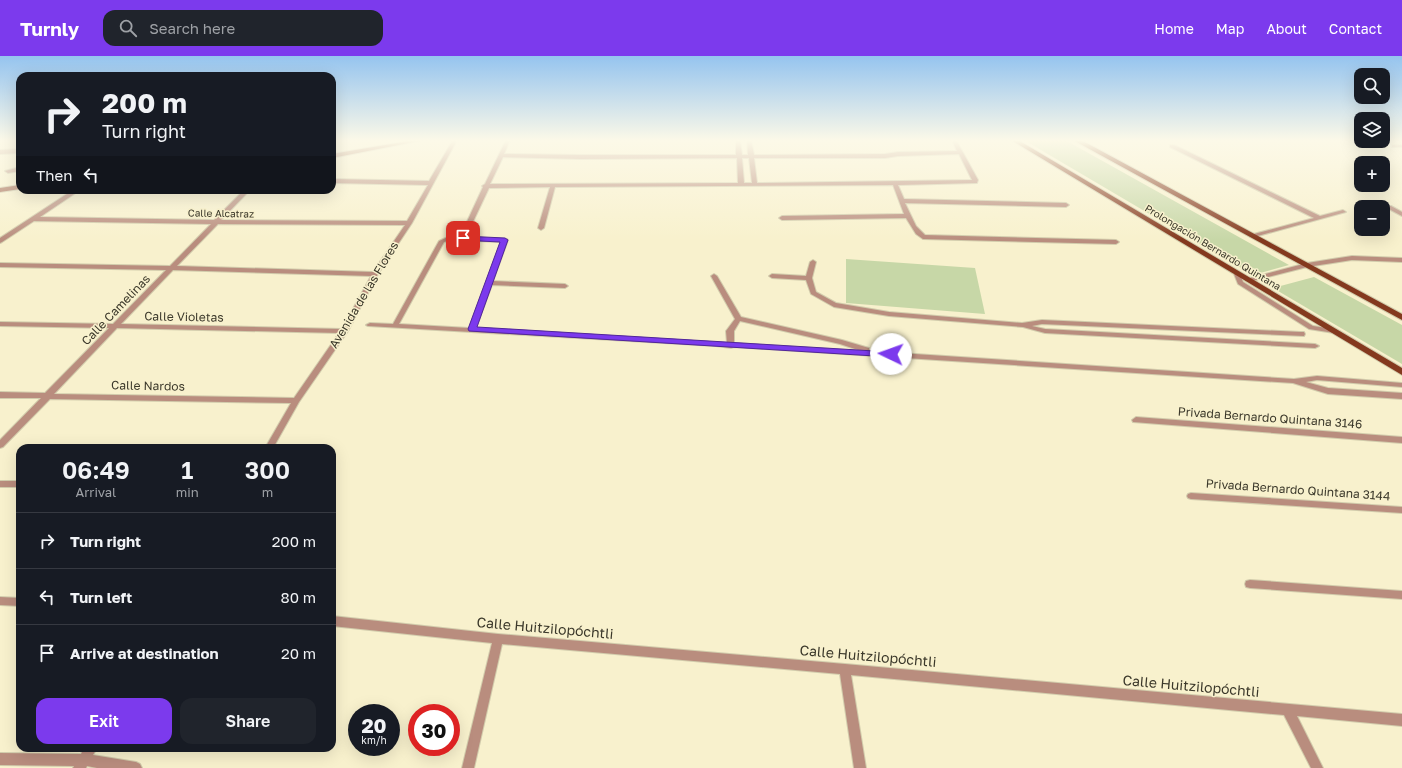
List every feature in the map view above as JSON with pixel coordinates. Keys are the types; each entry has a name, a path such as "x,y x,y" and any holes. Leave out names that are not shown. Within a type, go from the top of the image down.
{"main road":[{"name":"Prolongación Bernardo Quintana","path":"1069,173 1402,372"},
{"path":"1137,173 1400,316"}],"street":[{"name":"Avenida de las Flores","path":"271,444 296,401 344,331 436,173"},
{"path":"468,226 492,173"},
{"path":"740,173 741,186"},
{"path":"753,173 755,185"},
{"path":"485,186 741,186 895,182 975,182 972,173"},
{"path":"1228,173 1319,218"},
{"path":"336,182 431,183"},
{"path":"895,182 908,216 918,234 923,237 1116,242"},
{"path":"0,186 16,184"},
{"path":"541,228 553,186"},
{"path":"0,190 16,188"},
{"path":"0,241 71,194"},
{"name":"Calle Camelinas","path":"0,445 172,268 214,222 243,194"},
{"path":"902,201 1066,205"},
{"path":"1390,208 1402,214"},
{"path":"1252,236 1343,212"},
{"path":"782,218 908,216"},
{"name":"Calle Alcatraz","path":"33,219 408,223"},
{"path":"395,326 442,241 446,238 505,240 472,329"},
{"path":"1248,280 1307,265 1352,258 1402,260"},
{"path":"813,262 809,278 813,293 834,305 889,314 1022,325 1045,331 1315,346"},
{"path":"0,265 376,274"},
{"path":"1237,274 1240,284 1311,328 1334,331"},
{"path":"714,276 738,319 842,342 875,354"},
{"path":"772,276 809,278"},
{"path":"490,283 565,286"},
{"path":"731,346 730,331 738,319"},
{"path":"1022,325 1042,322 1301,334"},
{"path":"1042,322 1045,331"},
{"name":"Calle Violetas","path":"0,324 344,331"},
{"path":"370,325 472,329 1293,381 1317,378 1402,385"},
{"path":"1293,381 1328,391 1402,396"},
{"name":"Calle Nardos","path":"0,395 296,401"},
{"name":"Privada Bernardo Quintana 3146","path":"1136,420 1402,440"},
{"path":"0,484 16,484"},
{"name":"Privada Bernardo Quintana 3144","path":"1191,496 1402,510"},
{"path":"1250,584 1402,595"},
{"path":"0,601 16,602"},
{"name":"Calle Huitzilopóchtli","path":"336,621 498,639 1402,720"},
{"path":"468,768 498,639"},
{"path":"845,669 860,768"},
{"path":"1288,710 1317,768"},
{"path":"81,764 88,752"},
{"path":"0,759 136,768"}],"green space":[{"path":"1080,173 1125,173 1289,265 1253,275"},
{"path":"846,259 975,268 985,314 846,303"},
{"path":"1314,277 1402,325 1402,364 1273,288"}],"route":[{"path":"463,238 505,240 472,329 731,346 891,354"}]}
